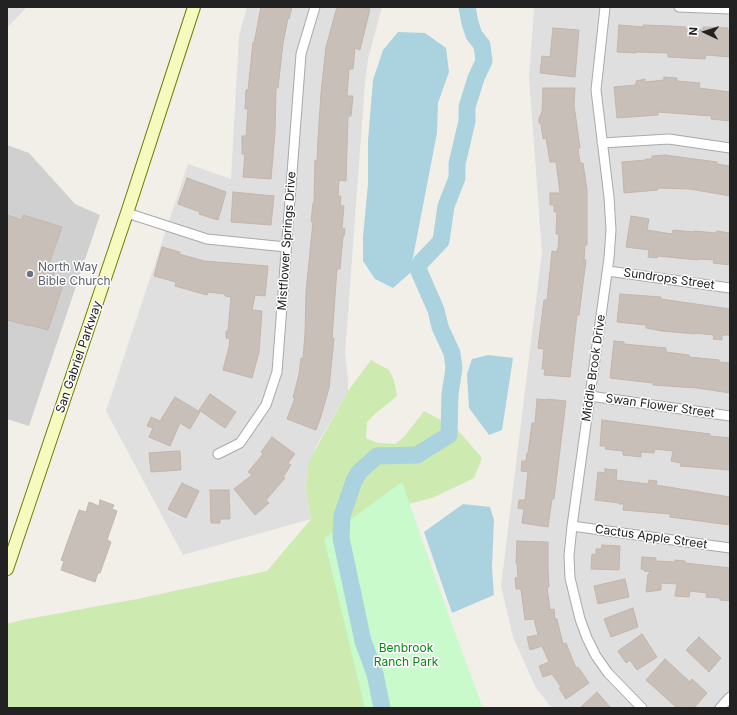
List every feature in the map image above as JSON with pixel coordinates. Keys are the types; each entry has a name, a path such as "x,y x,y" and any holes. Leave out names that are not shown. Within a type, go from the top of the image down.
{"street":[{"name":"San Gabriel Parkway","path":"7,569 127,213 194,7"},
{"name":"Mistflower Springs Drive","path":"218,454 240,443 266,405 277,372 301,54 315,7"},
{"name":"Middle Brook Drive","path":"605,7 596,90 609,197 611,230 608,271 572,526 569,556 570,578 582,625 596,656 608,672 642,708"},
{"path":"679,7 730,10"},
{"path":"602,143 669,139 730,148"},
{"path":"127,213 207,239 286,247"},
{"name":"Sundrops Street","path":"608,271 730,288"},
{"name":"Swan Flower Street","path":"590,396 730,416"},
{"name":"Cactus Apple Street","path":"572,526 730,548"},
{"path":"720,708 730,697"}],"shaded area":[{"path":"7,7 27,7 7,28"},
{"path":"247,7 382,7 368,59 365,83 345,354 348,391 315,448 306,490 311,519 183,555 106,411 188,164 231,179 239,36"},
{"path":"534,7 730,7 730,708 552,708 536,688 513,637 501,586 542,252 529,78"},
{"path":"7,145 29,153 75,204 100,215 29,426 7,419"}],"green space":[{"path":"371,360 389,370 394,380 397,396 367,422 366,438 378,443 395,444 404,437 424,411 456,428 482,458 474,478 432,498 404,505 416,708 7,708 7,624 137,599 267,571 311,519 306,490 309,461 348,391"},
{"name":"Benbrook Ranch Park","path":"402,482 483,708 365,708 324,539"}],"water":[{"path":"398,32 425,33 446,48 449,72 438,103 437,133 410,273 393,288 375,279 363,261 363,237 368,184 368,141 373,80 383,50"},
{"path":"488,355 513,358 502,430 489,435 469,408 467,374 472,359"},
{"path":"463,504 490,507 494,520 492,567 494,595 452,613 424,532"}],"building":[{"path":"261,7 292,7 289,19 288,18 283,43 278,88 276,88 275,132 271,179 243,177 245,154 242,154 242,136 246,136 248,109 245,109 246,90 248,90 253,42 254,43"},
{"path":"337,7 361,7 370,9 360,50 355,48 353,69 349,69 347,96 353,96 351,116 348,116 346,181 339,180 338,196 341,196 340,205 344,206 342,228 345,229 340,269 337,269 332,338 334,338 329,388 316,430 287,419 295,398 293,398 301,358 303,359 306,292 313,222 311,222 314,203 315,160 317,161 321,93 326,47"},
{"path":"619,25 643,27 643,25 670,26 703,30 703,27 728,28 728,31 730,31 730,57 706,55 705,59 668,57 668,53 617,52"},
{"path":"553,28 579,30 575,77 540,73 542,56 550,57"},
{"path":"664,77 677,78 677,81 700,83 699,88 730,92 730,121 711,119 712,116 658,112 658,115 617,118 614,87 636,85 636,81 645,79 645,82 664,80"},
{"path":"543,88 575,88 574,105 580,148 578,149 580,163 583,163 587,190 587,245 585,245 584,260 586,260 579,315 577,315 570,377 544,375 545,369 542,369 544,349 538,348 544,300 547,300 552,251 557,252 558,249 559,234 556,234 557,212 554,212 554,205 550,205 550,193 560,193 556,162 550,162 546,138 543,139 541,124 539,123 539,118 542,112"},
{"path":"665,155 717,162 717,164 730,166 730,196 690,189 657,188 658,190 624,193 622,162 646,160 652,159 652,156"},
{"path":"187,178 226,192 218,220 199,214 200,212 178,204"},
{"path":"233,192 274,196 271,225 231,222"},
{"name":"North Way Bible Church","path":"7,215 22,220 23,215 62,227 49,264 56,267 51,281 63,285 48,330 7,320"},
{"path":"631,216 649,219 647,230 672,234 673,230 716,233 717,231 730,233 730,265 713,263 714,260 658,256 657,258 648,257 649,250 626,247"},
{"path":"162,247 180,252 179,254 204,261 268,266 265,296 255,295 252,310 262,311 259,352 252,378 223,370 230,339 226,338 226,331 228,331 231,297 225,296 225,294 208,292 207,295 175,286 176,282 154,276"},
{"path":"620,294 661,297 661,299 730,309 730,335 722,335 722,340 713,339 714,335 662,331 646,328 646,325 617,322"},
{"path":"614,341 624,342 624,344 666,348 666,352 730,363 730,393 697,388 653,385 653,383 610,378"},
{"path":"210,394 236,412 225,428 199,410"},
{"path":"175,397 200,412 190,429 180,423 170,446 149,437 153,428 147,426 151,417 160,421"},
{"path":"537,399 566,401 554,499 552,499 548,527 522,523 524,509 518,508 519,500 525,500 528,472 521,471 522,461 526,461 528,453 532,423 535,423"},
{"path":"602,420 730,438 730,470 680,466 681,463 671,461 673,451 655,449 654,453 641,452 641,457 623,455 623,451 605,449 606,446 600,446"},
{"path":"272,437 295,454 288,463 291,465 283,477 285,478 266,500 269,503 255,515 234,489 252,475 248,472 263,454 261,452"},
{"path":"180,451 181,470 151,472 149,453"},
{"path":"605,469 617,470 616,480 648,484 649,480 657,481 656,485 730,497 730,525 670,517 670,514 623,510 624,504 595,500 598,472 605,473"},
{"path":"182,483 199,491 186,518 168,509"},
{"path":"210,490 229,490 230,519 220,519 220,523 211,523"},
{"path":"100,500 114,505 112,509 117,511 107,540 111,542 100,573 98,573 95,582 61,570 64,561 61,560 79,510 86,512 89,502 99,506"},
{"path":"517,541 548,542 549,587 547,587 550,610 554,609 555,619 557,619 563,644 566,643 576,668 578,667 589,683 566,699 559,688 561,687 552,674 543,677 539,666 549,662 542,646 530,650 527,637 538,635 534,619 525,620 521,589 516,589 515,578 518,577 516,563"},
{"path":"602,545 620,546 619,570 591,569 592,554 596,555 596,549 601,549"},
{"path":"642,557 656,558 656,561 675,562 675,560 685,561 685,563 730,568 730,601 720,600 720,598 706,597 707,593 690,591 689,597 675,596 677,584 661,583 661,590 646,592 648,574 652,572 641,569"},
{"path":"625,579 629,597 598,604 594,586"},
{"path":"633,608 638,627 611,637 604,619"},
{"path":"642,634 657,657 637,670 630,660 626,663 618,651"},
{"path":"699,637 721,658 709,672 686,650"},
{"path":"665,659 690,682 692,679 707,693 694,708 677,708 646,680"},
{"path":"597,692 611,708 580,708"}],"waterway":[{"path":"382,708 375,674 363,641 341,538 342,516 354,481 359,472 377,456 417,455 449,435 450,394 454,368 452,353 440,327 436,310 418,269 421,262 441,241 446,206 457,178 457,164 467,121 467,107 476,78 484,61 482,45 474,35 467,7"}],"place":[{"name":"North Way Bible Church","path":"30,274"}]}
